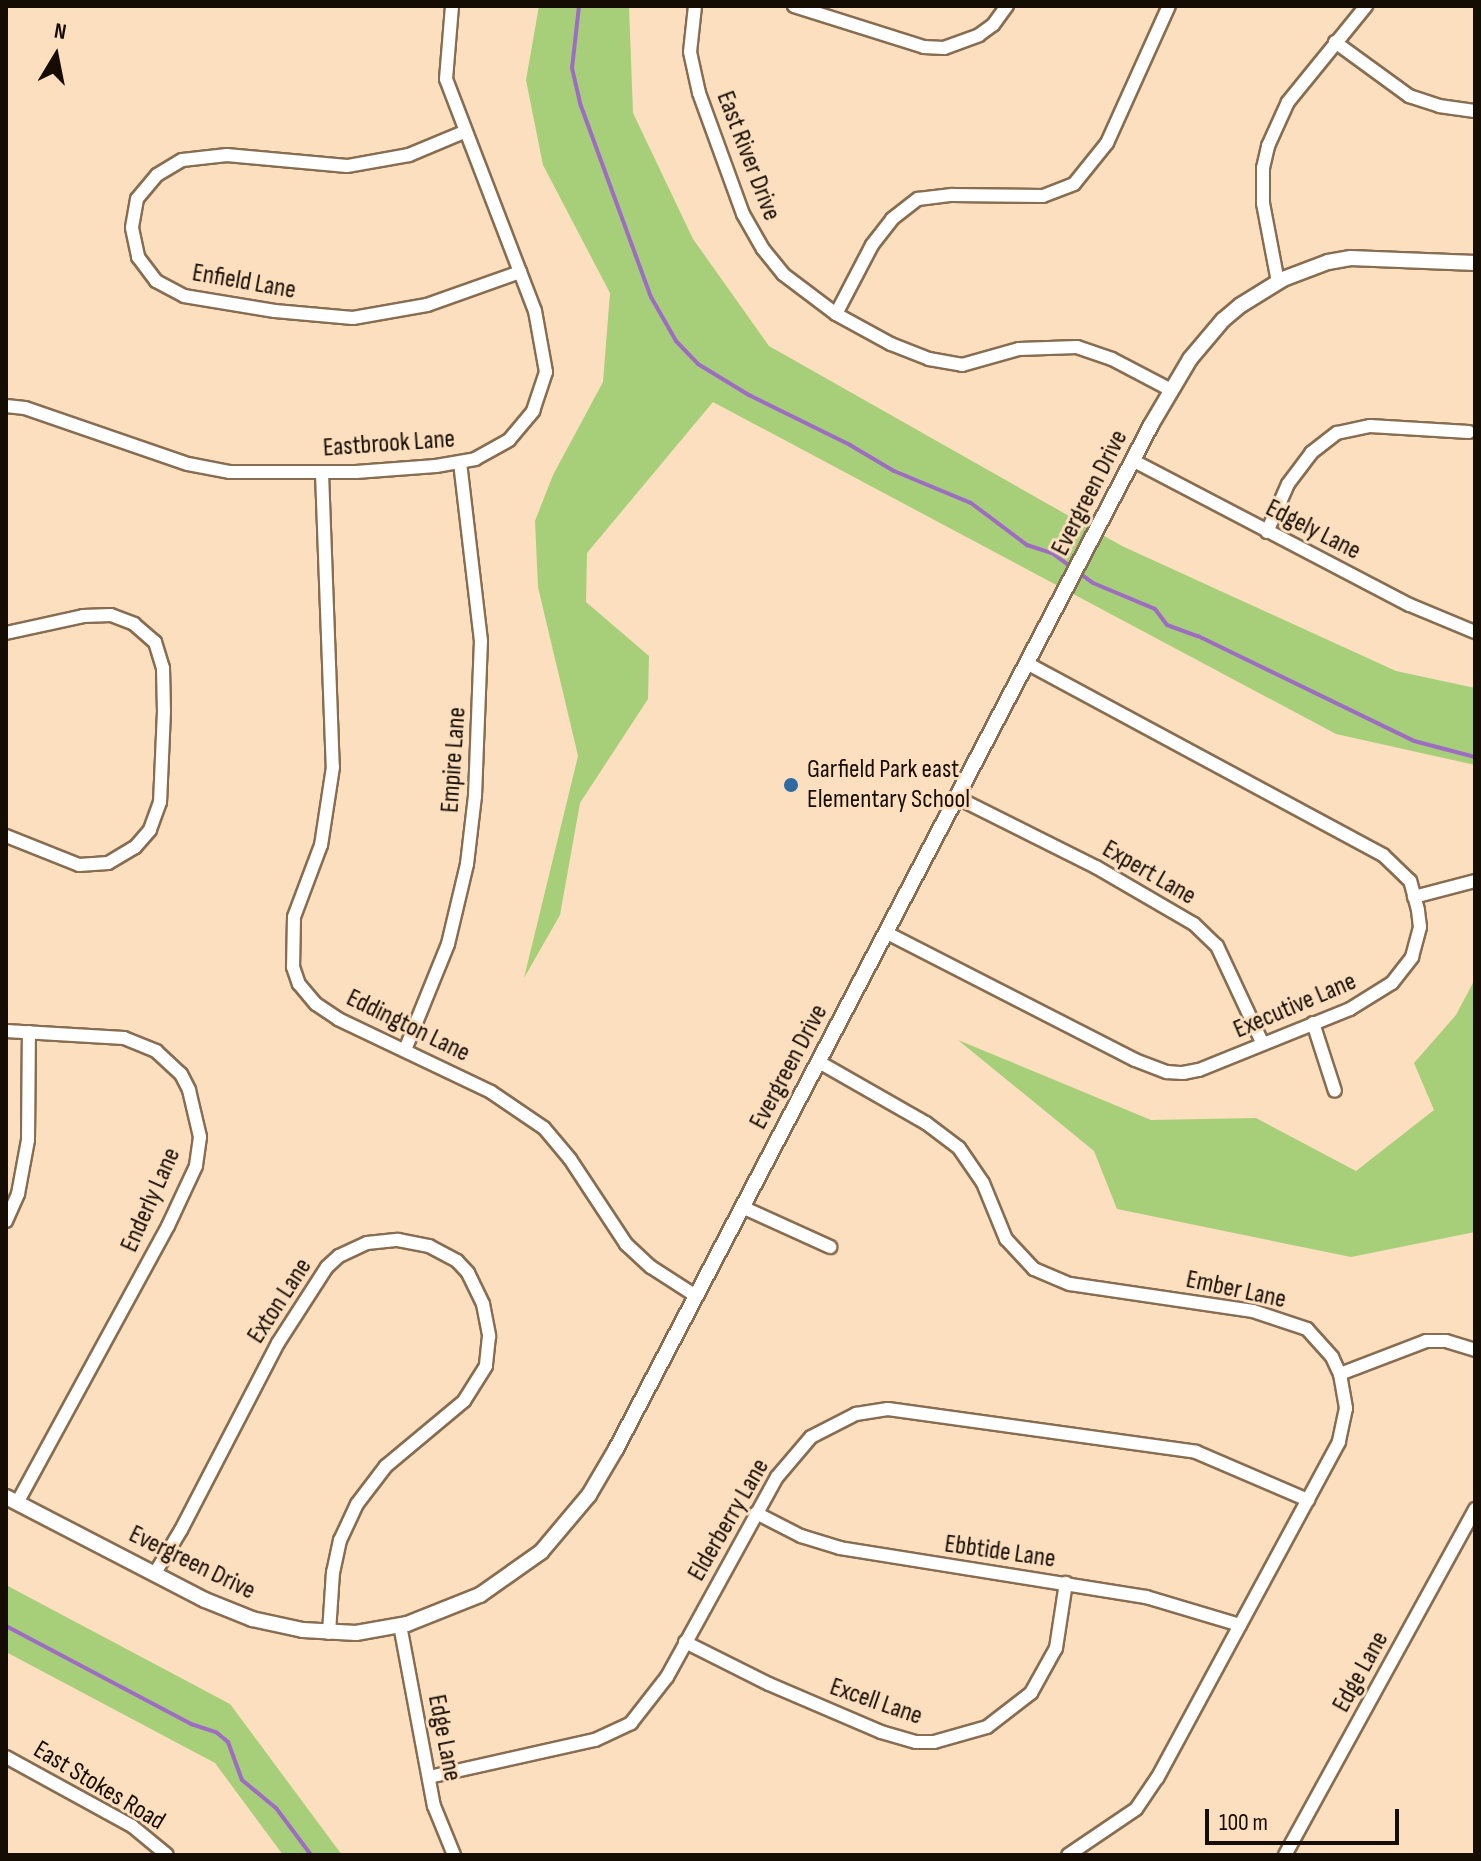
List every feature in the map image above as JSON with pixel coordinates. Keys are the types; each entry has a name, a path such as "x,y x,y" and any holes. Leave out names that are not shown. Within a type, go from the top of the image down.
{"street":[{"name":"Eastbrook Lane","path":"6,406 25,408 209,470 322,473 460,463 493,451 509,440 533,411 546,372 535,311 446,79 452,6"},
{"name":"East River Drive","path":"695,6 690,52 699,93 743,214 758,241 783,274 836,314 891,344 929,359 962,365 1019,349 1077,347 1112,359 1171,390"},
{"path":"794,6 924,47 944,48 979,35 993,25 1007,6"},
{"path":"836,314 872,245 892,219 918,199 952,195 1043,196 1074,184 1107,143 1169,6"},
{"path":"1278,282 1263,203 1263,168 1268,146 1288,102 1366,6"},
{"path":"1335,42 1409,96 1439,106 1475,111"},
{"name":"Enfield Lane","path":"464,132 409,155 347,166 227,155 182,160 157,175 137,199 132,228 138,257 156,281 184,296 275,311 353,318 427,305 520,272"},
{"name":"Evergreen Drive","path":"12,1500 205,1600 252,1619 329,1633 400,1625 480,1595 522,1568 558,1535 603,1472 1190,359 1223,320 1278,282 1328,262 1351,258 1475,263"},
{"path":"1267,532 1288,484 1311,453 1337,433 1370,426 1469,432"},
{"name":"Edgely Lane","path":"1134,461 1410,605 1475,632"},
{"name":"Empire Lane","path":"405,1050 448,944 467,864 475,796 481,641 460,463"},
{"name":"Eddington Lane","path":"322,473 333,767 321,845 294,917 293,967 299,984 316,1004 338,1019 510,1102 544,1128 570,1159 626,1244 651,1267 696,1296"},
{"path":"6,633 83,616 111,615 134,624 155,642 163,668 164,711 160,802 150,830 135,847 108,863 79,865 6,836"},
{"name":"Executive Lane","path":"887,933 1118,1052 1167,1072 1199,1070 1365,1002 1392,983 1412,957 1420,927 1410,881 1396,865 1369,845 1029,664"},
{"name":"Expert Lane","path":"958,798 1096,867 1194,924 1217,946 1262,1042"},
{"path":"1414,897 1475,881"},
{"path":"1313,1023 1335,1091"},
{"name":"Enderly Lane","path":"6,1031 124,1038 156,1051 181,1074 189,1090 200,1137 196,1166 168,1226 12,1500"},
{"path":"6,1221 18,1194 28,1140 29,1032"},
{"name":"Ember Lane","path":"819,1062 926,1123 959,1148 983,1183 1006,1239 1034,1269 1070,1284 1253,1311 1280,1320 1314,1335 1332,1357 1340,1374 1345,1390 1344,1425 1330,1459 1147,1794 1122,1820 1068,1855"},
{"path":"742,1207 830,1247"},
{"name":"Exton Lane","path":"155,1573 181,1530 284,1332 327,1267 339,1256 367,1243 398,1240 429,1246 457,1261 468,1273 483,1304 489,1336 486,1366 464,1401 386,1466 357,1504 340,1540 333,1572 329,1633"},
{"path":"1340,1374 1426,1341 1446,1341 1475,1350"},
{"name":"Elderberry Lane","path":"429,1777 614,1734 631,1723 657,1694 777,1477 811,1437 856,1414 888,1409 1196,1452 1308,1500"},
{"name":"Edge Lane","path":"1285,1855 1475,1509"},
{"name":"Ebbtide Lane","path":"756,1513 801,1536 861,1553 1066,1583 1182,1605 1240,1625"},
{"name":"Excell Lane","path":"685,1642 769,1684 881,1732 916,1742 934,1742 987,1727 1031,1693 1056,1648 1066,1583"},
{"name":"Edge Lane","path":"400,1625 440,1825 454,1855"},
{"name":"East Stokes Road","path":"6,1757 132,1826 167,1855"}],"green space":[{"path":"539,6 629,6 633,113 693,239 769,346 1122,546 1396,671 1475,688 1475,765 1336,734 713,402 587,553 586,602 649,656 648,699 580,803 560,915 524,978 578,756 538,587 535,521 553,475 603,382 610,293 543,165 526,80"},
{"path":"1475,979 1475,1232 1351,1257 1117,1209 1094,1151 958,1040 1151,1120 1256,1118 1356,1171 1434,1110 1414,1063 1456,1015"},
{"path":"6,1585 230,1704 342,1855 283,1855 215,1763 6,1652"}],"waterway":[{"path":"579,6 572,68 581,106 651,297 676,341 698,364 749,395 850,445 894,471 971,503 1027,545 1052,553 1093,583 1155,609 1167,625 1198,636 1414,741 1475,757"},
{"path":"6,1626 191,1724 216,1732 228,1742 242,1780 276,1808 311,1855"}],"place":[{"name":"Garfield Park east Elementary School","path":"791,785"}]}
